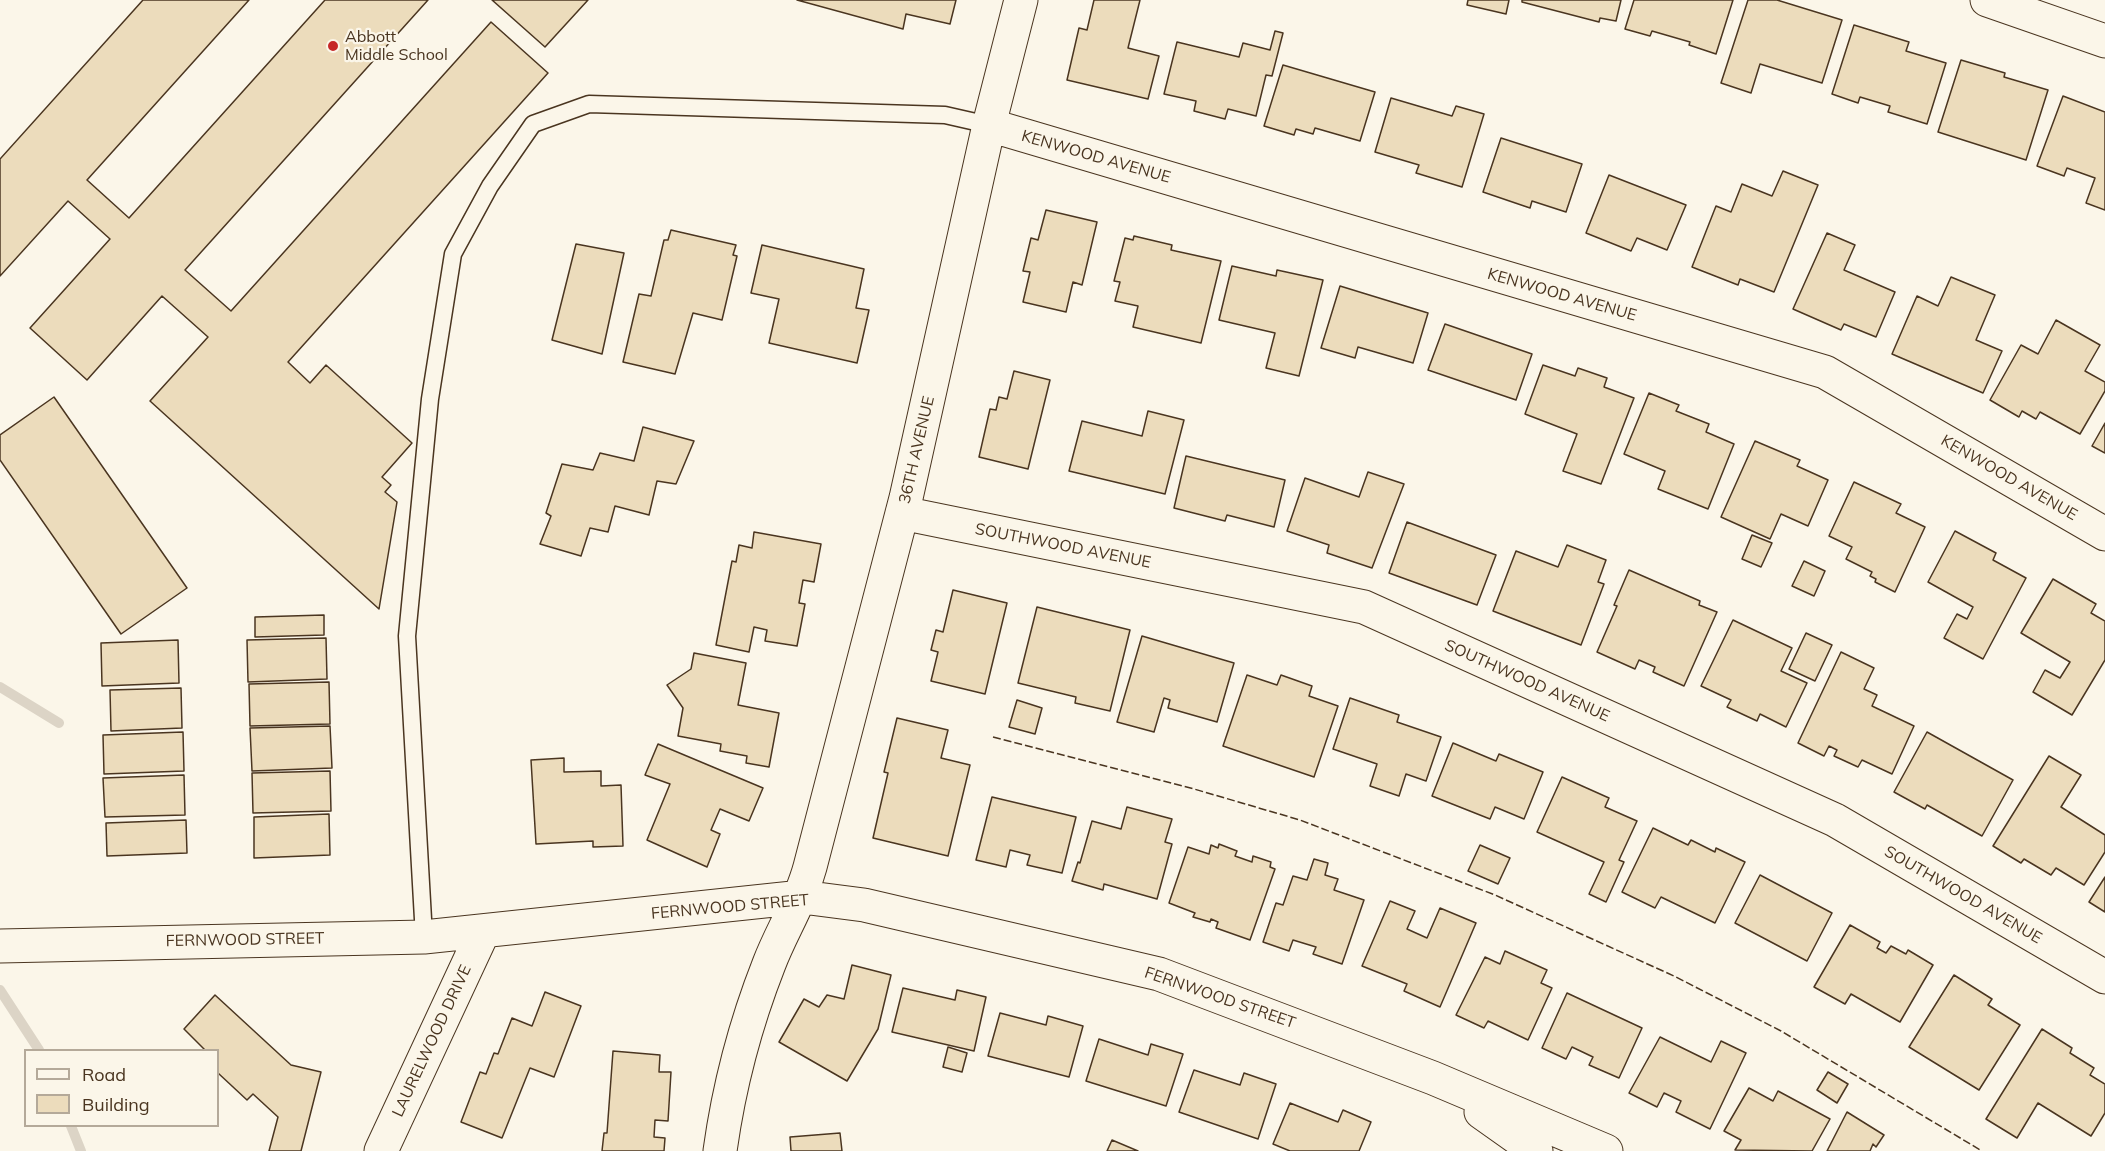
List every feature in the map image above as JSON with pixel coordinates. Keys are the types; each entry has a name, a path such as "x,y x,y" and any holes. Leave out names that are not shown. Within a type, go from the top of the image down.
{"street":[{"name":"36TH AVENUE","path":"720,1151 741,1041 770,962 802,897 902,513 989,125 1021,0"},
{"path":"1987,0 2105,41"},
{"name":"KENWOOD AVENUE","path":"989,125 1825,372 2105,534"},
{"name":"SOUTHWOOD AVENUE","path":"902,513 1364,607 1834,820 2105,977"},
{"name":"FERNWOOD STREET","path":"0,946 424,937 802,897 864,905 1159,974 1433,1078 1606,1151"},
{"name":"LAURELWOOD DRIVE","path":"381,1151 483,932"},
{"name":"FERNWOOD STREET","path":"1433,1078 1536,1151"}],"lane":[{"path":"424,937 407,636 430,399 453,254 490,186 533,124 589,104 945,115 989,125"}],"building":[{"path":"143,0 249,0 87,180 129,218 325,0 428,0 185,270 231,311 491,22 548,73 288,362 310,383 326,365 412,443 382,477 391,485 385,492 397,502 379,609 150,401 208,337 162,296 87,380 30,328 110,239 68,201 0,276 0,159"},
{"path":"492,0 588,0 545,47"},
{"path":"797,0 956,0 950,24 906,14 903,29"},
{"path":"1094,0 1140,0 1128,48 1159,56 1148,99 1067,80 1079,28 1087,30"},
{"path":"1468,0 1509,0 1506,14 1467,5"},
{"path":"1522,0 1621,0 1616,21 1600,18 1599,22 1522,2"},
{"path":"1634,0 1733,0 1716,54 1689,45 1690,42 1652,31 1650,36 1625,29"},
{"path":"1748,0 1777,0 1842,20 1822,83 1760,64 1751,93 1721,83"},
{"path":"1854,25 1909,42 1906,51 1946,63 1927,124 1888,112 1890,106 1860,97 1858,103 1832,94"},
{"path":"1275,31 1283,33 1272,76 1266,75 1256,116 1228,109 1225,119 1194,111 1196,101 1164,94 1177,42 1239,57 1243,43 1270,50"},
{"path":"1961,60 2005,73 2004,77 2048,90 2026,160 1938,132"},
{"path":"1283,65 1375,92 1360,141 1315,128 1313,134 1296,129 1294,135 1264,126"},
{"path":"2063,96 2105,112 2105,210 2086,203 2095,178 2067,168 2064,176 2037,166"},
{"path":"1391,98 1452,116 1456,106 1484,114 1462,187 1416,173 1419,165 1375,152"},
{"path":"1501,138 1582,164 1566,212 1532,201 1530,208 1483,192"},
{"path":"1783,171 1818,185 1774,292 1740,279 1738,285 1692,267 1716,206 1731,212 1742,184 1772,196"},
{"path":"1609,175 1686,205 1667,250 1637,238 1631,251 1586,233"},
{"path":"1046,210 1097,222 1082,285 1073,282 1066,312 1023,302 1030,272 1023,271 1031,238 1038,240"},
{"path":"671,230 736,245 733,255 737,256 722,320 693,313 675,374 623,362 639,294 651,296 664,240 668,240"},
{"path":"1827,233 1855,245 1844,270 1895,292 1876,337 1844,324 1841,330 1793,309"},
{"path":"1134,236 1172,245 1171,250 1221,261 1201,343 1133,327 1138,306 1115,301 1120,282 1114,281 1125,238 1133,240"},
{"path":"576,244 624,253 602,354 552,340"},
{"path":"762,245 864,269 856,308 869,310 857,363 769,343 779,299 751,293"},
{"path":"1232,266 1276,276 1277,270 1323,280 1299,376 1266,368 1275,333 1219,320"},
{"path":"1951,277 1995,295 1976,340 2002,351 1983,393 1892,354 1917,296 1938,306"},
{"path":"1340,286 1428,313 1413,363 1358,347 1355,358 1321,348"},
{"path":"2056,320 2100,345 2085,371 2105,382 2105,391 2080,434 2040,412 2036,419 2022,411 2019,417 1990,400 2021,345 2038,354"},
{"path":"1445,324 1532,354 1516,400 1428,370"},
{"path":"1543,365 1575,376 1578,368 1607,378 1604,387 1634,398 1601,484 1563,471 1577,434 1525,414"},
{"path":"1014,371 1050,380 1028,469 979,457 990,409 996,410 999,397 1007,399"},
{"path":"1649,393 1679,405 1676,411 1709,424 1706,432 1734,444 1708,509 1658,489 1665,471 1624,454"},
{"path":"54,397 187,588 121,634 0,460 0,435"},
{"path":"1148,411 1184,420 1165,494 1069,471 1082,421 1142,436"},
{"path":"2105,423 2105,453 2092,446"},
{"path":"643,427 694,441 676,484 657,481 649,515 615,506 608,532 590,528 581,556 540,544 551,516 546,513 562,464 593,470 600,453 634,461"},
{"path":"1755,441 1800,460 1797,466 1828,480 1808,526 1781,514 1770,539 1721,517"},
{"path":"1186,456 1285,480 1274,527 1227,515 1225,521 1174,508"},
{"path":"1368,472 1404,484 1372,568 1327,553 1329,545 1287,531 1305,478 1359,497"},
{"path":"1854,482 1901,504 1896,513 1925,527 1895,592 1875,582 1876,579 1870,576 1872,572 1846,559 1852,547 1829,536"},
{"path":"1407,522 1496,555 1477,605 1389,573"},
{"path":"1955,531 1996,553 1993,560 2026,578 1983,659 1944,638 1957,614 1967,619 1973,607 1928,582"},
{"path":"754,532 821,544 814,582 803,580 799,603 805,604 797,646 765,641 767,630 754,627 749,652 716,645 732,561 736,562 739,545 752,548"},
{"path":"1752,535 1772,543 1761,567 1742,559"},
{"path":"1567,545 1606,560 1598,582 1604,584 1581,645 1493,611 1516,551 1558,567"},
{"path":"1804,561 1825,571 1814,596 1792,586"},
{"path":"1629,570 1700,601 1699,605 1717,612 1684,686 1653,672 1655,667 1639,660 1635,669 1597,652 1617,606 1614,605"},
{"path":"2053,579 2096,604 2091,613 2105,621 2105,660 2072,715 2033,692 2045,670 2060,678 2070,662 2021,633"},
{"path":"953,590 1007,603 985,694 931,681 938,652 931,650 936,630 943,632"},
{"path":"1037,607 1130,630 1110,711 1075,703 1076,697 1018,683"},
{"path":"324,615 324,635 255,637 255,617"},
{"path":"1733,620 1792,648 1781,671 1807,683 1786,727 1760,714 1757,721 1727,707 1731,700 1701,686"},
{"path":"1806,633 1832,645 1815,681 1789,669"},
{"path":"1142,636 1234,663 1217,722 1168,708 1170,700 1164,698 1154,732 1117,722"},
{"path":"326,638 327,679 248,682 247,640"},
{"path":"178,640 179,683 102,686 101,643"},
{"path":"1841,652 1874,668 1864,689 1877,695 1872,706 1914,726 1892,774 1862,760 1858,767 1834,756 1837,750 1829,746 1824,756 1798,743"},
{"path":"694,653 746,663 738,705 779,713 769,767 746,763 747,756 720,751 721,744 678,736 683,708 667,685 691,669"},
{"path":"1247,675 1277,685 1281,675 1312,686 1309,696 1338,706 1314,777 1223,746"},
{"path":"329,682 330,724 250,726 249,684"},
{"path":"181,688 182,728 111,731 110,690"},
{"path":"1350,698 1399,715 1397,722 1441,737 1426,781 1406,774 1399,796 1370,786 1377,764 1333,749"},
{"path":"1017,700 1042,708 1035,734 1009,727"},
{"path":"897,718 948,730 941,758 970,765 948,856 873,838 888,773 884,772"},
{"path":"330,726 332,768 252,771 250,728"},
{"path":"183,732 184,771 104,774 103,735"},
{"path":"1927,732 2013,780 1982,836 1927,805 1925,809 1894,792"},
{"path":"1453,743 1496,761 1499,754 1543,772 1524,819 1495,807 1490,819 1432,796"},
{"path":"658,744 763,788 749,821 720,809 711,830 720,834 707,867 647,840 670,784 645,775"},
{"path":"2049,756 2081,775 2061,807 2105,835 2105,852 2084,885 2056,868 2051,875 2024,859 2021,863 1993,846"},
{"path":"564,758 564,772 601,771 601,786 621,785 623,846 593,847 593,841 536,844 531,760"},
{"path":"330,771 331,811 253,813 252,773"},
{"path":"184,775 185,815 105,817 103,778"},
{"path":"1562,777 1609,798 1605,807 1637,821 1619,860 1624,862 1606,902 1589,894 1604,862 1537,832"},
{"path":"992,797 1076,817 1062,873 1027,865 1030,855 1010,850 1006,867 976,860"},
{"path":"1127,807 1172,819 1165,842 1172,844 1157,899 1104,884 1103,890 1072,881 1078,862 1080,863 1092,821 1121,829"},
{"path":"329,814 330,855 254,858 254,817"},
{"path":"186,820 187,853 107,856 106,823"},
{"path":"1653,828 1688,845 1691,840 1715,852 1716,848 1745,862 1715,923 1661,897 1655,908 1622,892"},
{"path":"1219,844 1237,851 1235,856 1252,862 1253,856 1271,862 1270,867 1275,869 1250,940 1216,928 1218,922 1193,917 1195,913 1169,903 1188,847 1209,854 1211,845 1218,848"},
{"path":"1480,845 1510,858 1498,884 1468,871"},
{"path":"1314,859 1328,863 1325,875 1338,879 1334,890 1364,900 1342,964 1313,954 1316,947 1293,940 1289,951 1263,942 1276,903 1283,905 1293,876 1307,880"},
{"path":"1760,875 1832,913 1807,961 1735,923"},
{"path":"2105,877 2105,912 2089,902"},
{"path":"1390,901 1415,911 1407,929 1427,938 1440,908 1476,923 1440,1007 1404,991 1407,984 1362,966"},
{"path":"1850,925 1880,942 1877,948 1886,953 1891,946 1906,954 1908,950 1933,965 1900,1022 1851,994 1845,1004 1814,987"},
{"path":"1505,951 1547,970 1541,983 1552,988 1528,1040 1488,1021 1484,1028 1456,1015 1485,957 1500,964"},
{"path":"852,965 891,975 878,1029 847,1081 779,1042 804,999 819,1007 827,995 844,999"},
{"path":"1954,975 1992,999 1988,1005 2020,1025 1979,1090 1909,1047"},
{"path":"903,988 955,1000 957,990 986,997 974,1051 892,1032"},
{"path":"545,992 581,1006 554,1077 530,1068 502,1138 461,1122 480,1072 486,1074 494,1053 498,1054 512,1018 532,1026"},
{"path":"1567,993 1642,1028 1619,1078 1589,1065 1593,1057 1572,1047 1566,1059 1542,1048"},
{"path":"215,995 291,1065 321,1072 301,1151 269,1151 278,1117 253,1094 247,1100 219,1074 219,1049 204,1049 184,1029"},
{"path":"1000,1013 1046,1025 1048,1016 1083,1026 1069,1077 988,1056"},
{"path":"2042,1029 2072,1048 2070,1053 2094,1068 2090,1075 2105,1084 2105,1113 2091,1136 2038,1103 2017,1138 1986,1119"},
{"path":"1660,1037 1711,1062 1721,1041 1746,1053 1710,1129 1676,1112 1681,1101 1664,1093 1657,1107 1629,1093"},
{"path":"1099,1039 1148,1055 1151,1044 1183,1054 1166,1106 1086,1081"},
{"path":"948,1047 967,1053 962,1072 943,1067"},
{"path":"613,1051 660,1055 659,1072 671,1072 668,1121 655,1120 654,1137 665,1138 664,1151 602,1151 604,1133 607,1133"},
{"path":"1194,1070 1240,1085 1244,1073 1276,1084 1258,1139 1179,1112"},
{"path":"1828,1072 1848,1084 1837,1103 1817,1090"},
{"path":"1749,1088 1773,1101 1778,1091 1830,1119 1812,1151 1735,1150 1741,1140 1724,1131"},
{"path":"1290,1103 1338,1122 1343,1110 1371,1122 1359,1151 1290,1151 1273,1144"},
{"path":"1847,1112 1884,1135 1876,1147 1873,1144 1870,1151 1827,1151"},
{"path":"840,1133 842,1151 791,1151 790,1137"},
{"path":"1112,1140 1138,1151 1107,1151"}],"waterway":[{"path":"0,687 59,723"},
{"path":"0,990 38,1049"},
{"path":"71,1127 81,1151"}],"fence":[{"path":"993,737 1194,789 1300,820 1495,895 1674,976 1781,1031 1982,1151"}],"place":[{"name":"Abbott Middle School","path":"333,46"}]}
